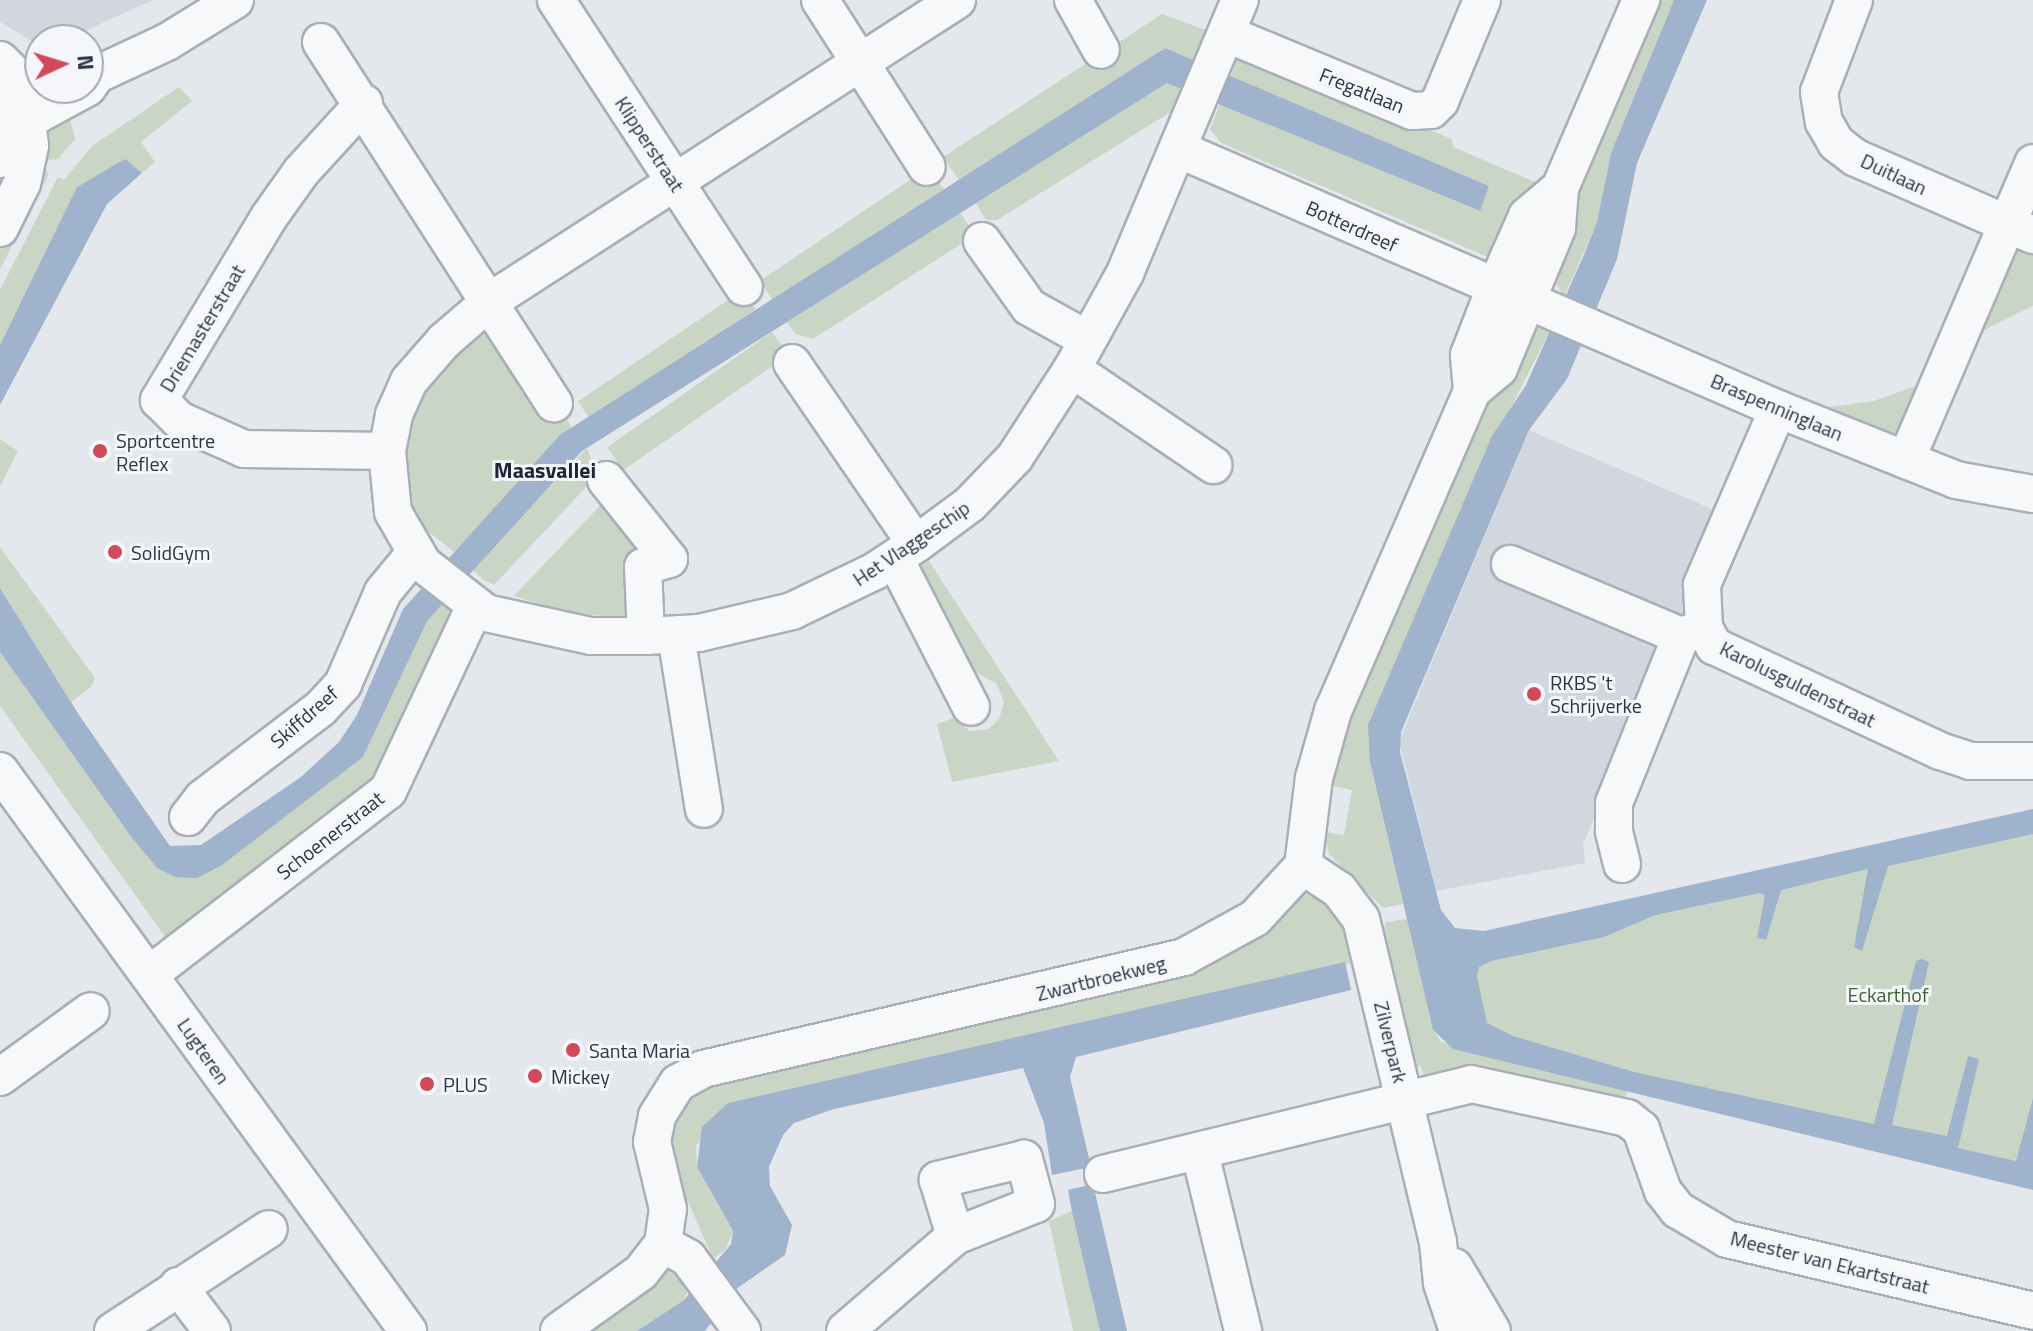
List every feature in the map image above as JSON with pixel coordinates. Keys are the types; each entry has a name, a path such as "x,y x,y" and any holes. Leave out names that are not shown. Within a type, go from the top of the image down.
{"street":[{"path":"104,74 167,42 235,0"},
{"name":"Klipperstraat","path":"556,0 744,287"},
{"path":"820,0 927,167"},
{"name":"Het Vlaggeschip","path":"957,0 677,185 489,302 409,381 394,415 387,451 393,512 419,558 468,603 591,636 661,636 792,611 906,551 970,504 1015,457 1080,354 1125,273 1240,0"},
{"path":"1073,0 1101,50"},
{"name":"Fregatlaan","path":"1222,44 1412,111 1431,110 1440,101 1482,0"},
{"path":"1303,866 1314,778 1333,711 1472,391 1499,368 1557,228 1560,188 1641,0"},
{"name":"Duitlaan","path":"1854,0 1819,92 1824,122 1836,143 1856,158 2020,230"},
{"path":"321,42 364,103 554,403"},
{"path":"0,60 16,100 28,162 0,228"},
{"path":"0,159 16,100"},
{"name":"Driemasterstraat","path":"364,103 301,172 269,217 159,400 179,420 244,449 387,451"},
{"name":"Botterdreef","path":"1183,138 1525,300"},
{"path":"1906,460 2020,230 2033,163"},
{"path":"982,241 1029,307 1080,354 1213,465"},
{"name":"Braspenninglaan","path":"1525,300 1778,409 1956,480 2033,494"},
{"path":"792,363 906,551 971,707"},
{"name":"Karolusguldenstraat","path":"1778,409 1702,585 1692,632 1738,660 1940,751 1970,761 2033,761"},
{"path":"606,480 669,559 643,567 704,809"},
{"name":"Skiffdreef","path":"188,817 203,798 320,709 343,684 383,592 419,558"},
{"path":"1510,564 1692,632 1614,803 1614,831 1622,864"},
{"name":"Schoenerstraat","path":"150,974 388,791 468,603"},
{"name":"Lugteren","path":"0,771 408,1331"},
{"name":"Zilverpark","path":"1303,866 1339,890 1361,919 1438,1242 1442,1283 1458,1331"},
{"name":"Zwartbroekweg","path":"676,1251 652,1142 657,1116 678,1083 703,1069 1184,957 1255,918 1303,866"},
{"path":"0,1077 91,1011"},
{"name":"Meester van Ekartstraat","path":"1103,1174 1200,1153 1471,1084 1627,1118 1641,1129 1663,1191 1678,1210 1727,1239 2033,1311"},
{"path":"1200,1153 1243,1331"},
{"path":"113,1331 269,1229"},
{"path":"845,1331 955,1236"},
{"name":"Zilverpark","path":"1438,1242 1492,1331"},
{"path":"559,1331 641,1272 676,1251 738,1325"},
{"path":"178,1286 212,1331"}],"shaded area":[{"path":"0,0 153,0 100,24 24,24 24,36 0,22"},
{"name":"RKBS 't Schrijverke","path":"1529,430 1721,513 1668,656 1583,844 1585,863 1436,891 1399,741"}],"green space":[{"path":"1656,0 1674,0 1611,153 1597,222 1564,297 1551,276 1573,189"},
{"path":"1162,14 1222,36 1210,67 1165,48 959,180 943,157"},
{"path":"1250,55 1452,139 1453,147 1537,183 1502,263 1221,143 1210,129 1220,104 1479,211 1489,186 1231,76 1237,59"},
{"path":"1167,83 1198,95 997,220 986,220 976,203"},
{"path":"179,87 192,101 141,142 155,162 142,173 124,160 77,188 0,345 0,290 58,177 64,180 92,146"},
{"path":"69,115 75,139 58,159 45,160 48,133"},
{"path":"34,167 47,170 48,176 0,269 0,241"},
{"path":"929,167 944,189 775,303 760,281"},
{"path":"960,213 975,235 813,339 795,334 787,322"},
{"path":"2013,250 2033,250 2033,306 1976,334"},
{"path":"743,290 756,309 591,420 578,401"},
{"path":"498,320 572,427 454,552 409,516 402,451 428,382 463,339"},
{"path":"1546,324 1553,325 1513,403 1370,762 1403,904 1383,908 1329,854 1324,832 1344,835 1352,790 1325,784 1333,749 1470,424 1530,330"},
{"path":"772,332 788,355 623,470 607,447"},
{"path":"1921,384 1900,442 1824,418 1829,407 1874,401"},
{"path":"0,439 18,451 0,487"},
{"path":"587,448 596,473 589,484 494,585 484,580 472,569"},
{"path":"611,494 645,544 633,550 638,618 571,614 514,596"},
{"path":"0,547 95,678 91,687 71,702 0,588"},
{"path":"929,561 1059,761 952,782 937,724 953,718 970,731 989,729 999,719 1004,702 996,683 973,671 919,567"},
{"path":"448,594 459,607 381,782 181,934 166,938 0,706 0,652 132,838 157,868 175,877 363,757 427,620"},
{"name":"Eckarthof","path":"2033,813 2033,1182 1448,1032 1431,950"},
{"path":"1319,893 1332,899 1364,960 728,1103 696,1146 697,1167 733,1232 725,1250 713,1259 688,1201 680,1204 665,1145 672,1111 693,1085 1221,957 1255,939 1301,895"},
{"path":"1407,919 1433,1030 1441,1042 1628,1090 1623,1107 1427,1087 1421,1066 1415,1068 1383,932 1386,922"},
{"path":"1072,1211 1100,1331 1073,1331 1049,1221"},
{"path":"666,1268 691,1281 684,1300 637,1331 582,1331"}],"water":[{"path":"1674,0 1707,0 1637,163 1617,259 1567,379 1529,430 1401,732 1400,752 1441,910 1455,928 1484,931 2033,809 2033,834 1888,866 1862,951 1854,947 1868,869 1781,890 1766,940 1757,938 1765,895 1760,893 1655,915 1604,937 1491,961 1479,967 1477,977 1487,1023 1513,1036 1634,1072 1874,1124 1916,961 1922,959 1929,962 1892,1125 1947,1136 1968,1056 1979,1059 1958,1148 2016,1161 2033,1098 2033,1190 1453,1049 1433,1030 1370,762 1368,725 1492,436 1526,385 1583,257 1597,222 1611,153"},
{"path":"1165,48 1489,186 1480,211 1167,83 582,451 427,621 363,757 222,865 197,878 175,877 157,868 132,838 0,652 0,588 79,715 170,846 201,845 301,777 339,742 357,715 403,609 560,435"},
{"path":"125,159 142,173 107,204 0,405 0,345 77,187"},
{"path":"1345,962 1351,990 1076,1057 1070,1077 1091,1167 1052,1175 1044,1123 1023,1068 834,1109 794,1123 783,1135 769,1167 770,1186 792,1225 785,1255 736,1289 705,1331 637,1331 684,1300 731,1244 733,1231 697,1167 702,1127 728,1103"},
{"path":"1093,1184 1127,1331 1100,1331 1072,1212 1068,1190"}],"place":[{"name":"Sportcentre Reflex","path":"100,451"},
{"name":"SolidGym","path":"115,552"},
{"name":"RKBS 't Schrijverke","path":"1534,694"},
{"name":"Santa Maria","path":"573,1050"},
{"name":"Mickey","path":"535,1076"},
{"name":"PLUS","path":"427,1084"}],"district":[{"name":"Maasvallei","path":"545,471"}]}
